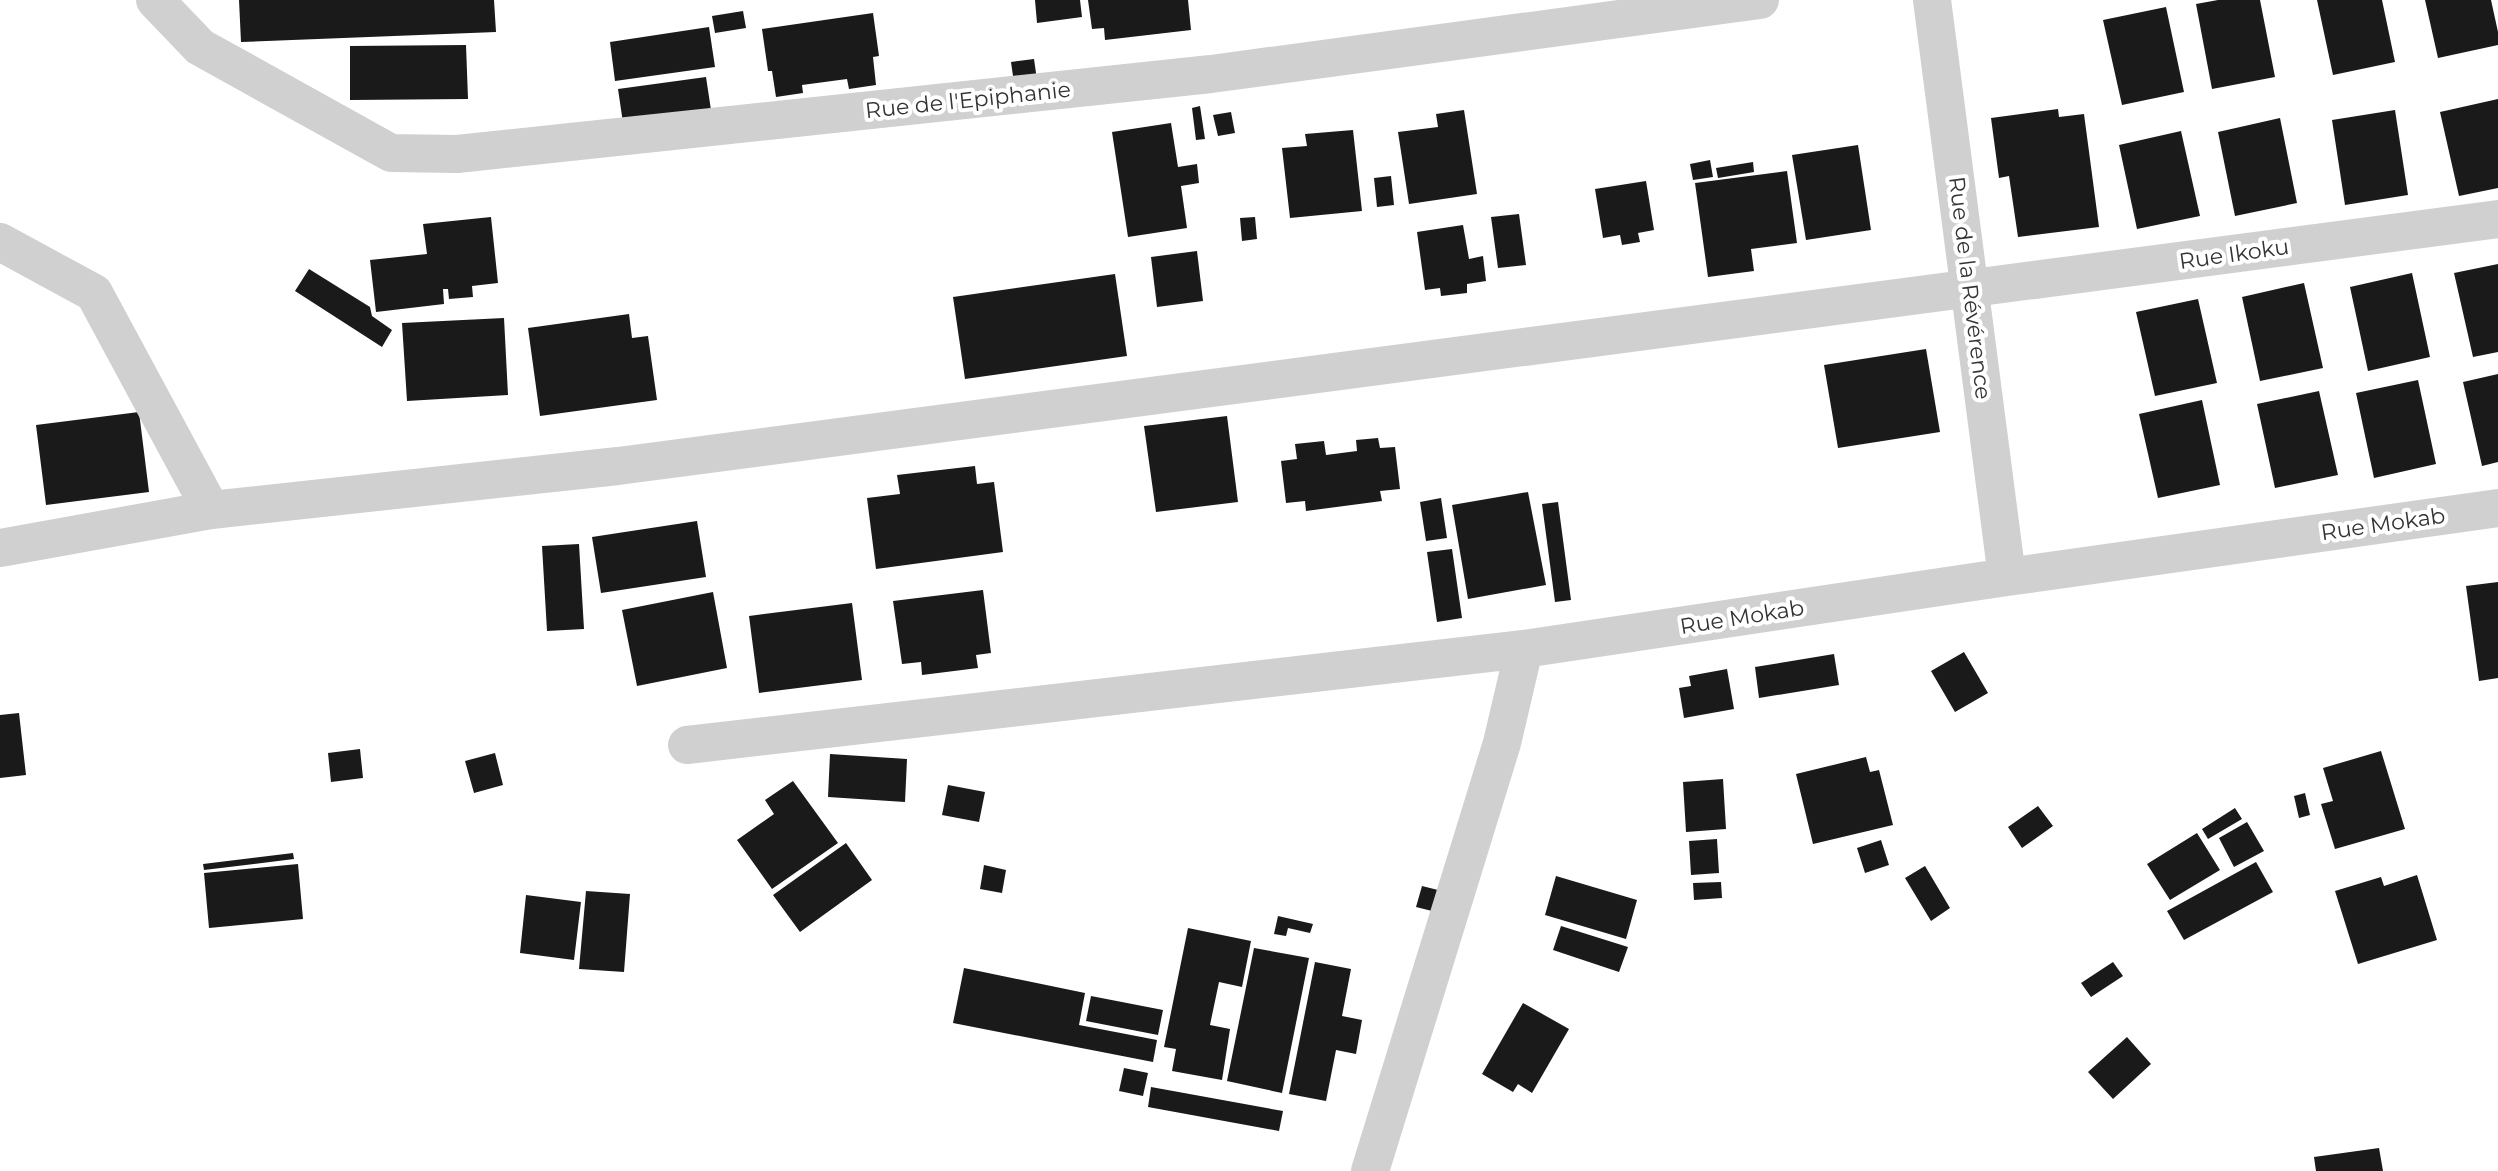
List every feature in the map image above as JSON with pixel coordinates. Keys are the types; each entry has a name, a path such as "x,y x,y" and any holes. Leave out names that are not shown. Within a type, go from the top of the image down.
{"street":[{"name":"Rue de l'Epiphanie","path":"155,0 200,47 391,153 457,154 1211,74 1760,0"},
{"name":"Rue de la Révérence","path":"1932,0 2007,577"},
{"name":"Rue Ikoku","path":"0,548 211,510 618,466 2498,219"},
{"path":"0,242 94,293 211,510"},
{"name":"Rue Mokab","path":"687,745 1524,649 2498,508"},
{"path":"1370,1171 1502,743 1524,649"}],"building":[{"path":"239,0 494,0 496,32 241,42"},
{"path":"1035,0 1080,0 1082,17 1037,23"},
{"path":"1088,0 1188,0 1191,30 1105,40 1104,28 1092,29"},
{"path":"2218,0 2260,0 2275,77 2212,89 2196,4"},
{"path":"2317,0 2382,0 2395,62 2333,75"},
{"path":"2425,0 2491,0 2498,45 2438,58"},
{"path":"2166,7 2184,92 2122,105 2103,20"},
{"path":"743,11 746,28 715,33 712,16"},
{"path":"873,13 879,56 873,57 876,85 849,89 847,79 802,85 803,93 776,97 772,71 768,71 762,29"},
{"path":"709,27 715,67 615,81 610,42"},
{"path":"466,45 468,99 350,100 350,46"},
{"path":"1034,59 1037,80 1014,83 1011,62"},
{"path":"706,77 711,110 623,123 618,89"},
{"path":"2498,99 2498,188 2459,196 2440,112"},
{"path":"1200,106 1205,139 1196,140 1192,108"},
{"path":"2058,109 2059,117 2084,114 2099,227 2018,237 2009,176 1999,178 1991,118"},
{"path":"1464,110 1477,194 1409,204 1398,132 1438,127 1436,114"},
{"path":"2395,110 2408,195 2345,205 2332,120"},
{"path":"1231,112 1235,133 1218,136 1213,115"},
{"path":"2280,118 2297,203 2235,216 2218,132"},
{"path":"1171,123 1178,167 1197,164 1199,183 1181,186 1187,228 1128,237 1112,132"},
{"path":"1353,130 1362,211 1290,218 1282,148 1307,146 1305,134"},
{"path":"2181,131 2200,216 2137,229 2119,145"},
{"path":"1858,145 1871,230 1806,240 1792,155"},
{"path":"1710,160 1713,177 1693,180 1690,164"},
{"path":"1753,162 1754,172 1718,178 1716,168"},
{"path":"1787,171 1797,243 1751,249 1754,271 1708,277 1695,183"},
{"path":"1391,176 1394,205 1377,207 1374,178"},
{"path":"1646,181 1654,230 1638,233 1640,242 1622,245 1620,235 1603,238 1595,189"},
{"path":"1519,214 1526,265 1498,268 1491,217"},
{"path":"491,217 498,283 472,286 473,297 449,299 448,289 443,289 444,304 376,312 370,260 427,254 423,224"},
{"path":"1255,217 1257,239 1242,241 1240,218"},
{"path":"1463,225 1469,259 1483,256 1486,281 1467,284 1467,293 1441,296 1440,288 1425,290 1417,232"},
{"path":"1197,251 1203,301 1157,307 1151,257"},
{"path":"2498,264 2498,352 2473,357 2454,273"},
{"path":"309,269 370,307 372,316 392,330 382,347 295,291"},
{"path":"2412,273 2430,357 2368,371 2350,287"},
{"path":"1115,274 1127,356 965,379 953,297"},
{"path":"2304,283 2323,368 2260,381 2242,297"},
{"path":"2198,299 2217,383 2155,396 2136,312"},
{"path":"629,314 632,338 648,336 657,400 540,416 528,328"},
{"path":"504,318 508,395 407,401 402,323"},
{"path":"1926,349 1940,432 1838,448 1824,365"},
{"path":"2498,374 2498,462 2482,466 2463,382"},
{"path":"2418,380 2436,464 2374,478 2356,393"},
{"path":"2319,391 2338,475 2275,488 2257,404"},
{"path":"2202,400 2220,485 2158,498 2139,414"},
{"path":"139,412 149,492 46,505 36,425"},
{"path":"1227,416 1238,502 1156,512 1144,426"},
{"path":"1378,438 1380,448 1395,447 1400,489 1380,491 1382,501 1306,511 1305,501 1286,503 1281,461 1297,459 1295,444 1324,441 1326,455 1357,451 1356,440"},
{"path":"975,466 977,484 994,482 1003,552 876,569 867,498 900,494 897,475"},
{"path":"1528,492 1546,585 1468,599 1452,505"},
{"path":"1441,498 1447,538 1426,541 1420,502"},
{"path":"1558,502 1571,600 1555,602 1542,504"},
{"path":"697,521 706,577 601,593 592,537"},
{"path":"579,544 584,629 547,631 542,546"},
{"path":"1452,549 1462,618 1437,622 1427,552"},
{"path":"2498,582 2498,678 2479,681 2466,586"},
{"path":"983,590 991,653 976,655 978,668 922,675 921,662 902,664 893,601"},
{"path":"713,592 727,668 637,686 622,610"},
{"path":"852,603 862,680 759,693 749,616"},
{"path":"1964,652 1988,693 1955,712 1931,671"},
{"path":"1834,654 1839,685 1759,698 1755,667"},
{"path":"1727,669 1734,709 1684,718 1679,688 1691,686 1689,676"},
{"path":"19,713 26,775 0,778 0,715"},
{"path":"360,749 363,778 331,782 328,753"},
{"path":"2381,751 2405,829 2335,849 2321,804 2333,801 2323,768"},
{"path":"495,753 503,785 474,793 465,761"},
{"path":"830,754 907,759 905,802 828,797"},
{"path":"1866,757 1870,772 1879,770 1893,825 1813,844 1796,774"},
{"path":"1723,779 1726,829 1686,832 1683,782"},
{"path":"793,781 838,843 772,889 737,840 774,814 765,800"},
{"path":"948,785 985,792 979,822 942,815"},
{"path":"2305,793 2310,815 2299,818 2294,796"},
{"path":"2038,806 2053,826 2022,848 2008,827"},
{"path":"2235,808 2242,819 2208,839 2202,829"},
{"path":"2247,822 2264,851 2234,867 2219,838"},
{"path":"2197,833 2220,870 2170,900 2147,864"},
{"path":"1717,839 1719,873 1691,875 1689,841"},
{"path":"1881,840 1889,865 1865,873 1857,848"},
{"path":"846,843 872,880 800,932 773,895"},
{"path":"293,853 294,859 204,870 203,864"},
{"path":"2256,862 2273,892 2184,940 2167,911"},
{"path":"298,864 303,919 209,928 204,873"},
{"path":"984,865 1006,870 1002,893 980,889"},
{"path":"1925,866 1950,908 1931,921 1905,878"},
{"path":"2417,875 2437,940 2358,964 2335,891 2381,877 2384,886"},
{"path":"1556,876 1637,900 1626,939 1545,915"},
{"path":"1721,882 1722,898 1694,900 1693,883"},
{"path":"1422,886 1442,891 1436,912 1416,907"},
{"path":"586,891 630,894 624,972 579,969"},
{"path":"526,895 581,902 574,960 520,953"},
{"path":"1278,916 1313,924 1310,933 1288,928 1286,936 1274,934"},
{"path":"1561,926 1628,947 1619,972 1553,950"},
{"path":"1188,928 1251,941 1242,987 1219,982 1210,1025 1230,1029 1222,1080 1172,1071 1176,1049 1164,1047"},
{"path":"1254,948 1309,958 1282,1093 1227,1081"},
{"path":"1315,962 1351,969 1342,1016 1362,1020 1356,1054 1336,1050 1326,1101 1289,1094"},
{"path":"2113,962 2123,976 2091,997 2081,983"},
{"path":"964,968 1085,993 1079,1025 1157,1040 1153,1062 953,1023"},
{"path":"1091,996 1163,1010 1158,1035 1086,1021"},
{"path":"1523,1003 1569,1029 1532,1093 1518,1084 1513,1092 1482,1074"},
{"path":"2127,1037 2151,1064 2113,1099 2088,1072"},
{"path":"1124,1068 1148,1073 1143,1096 1119,1091"},
{"path":"1151,1087 1283,1111 1279,1131 1148,1107"},
{"path":"2379,1148 2383,1171 2316,1171 2314,1157"}]}
